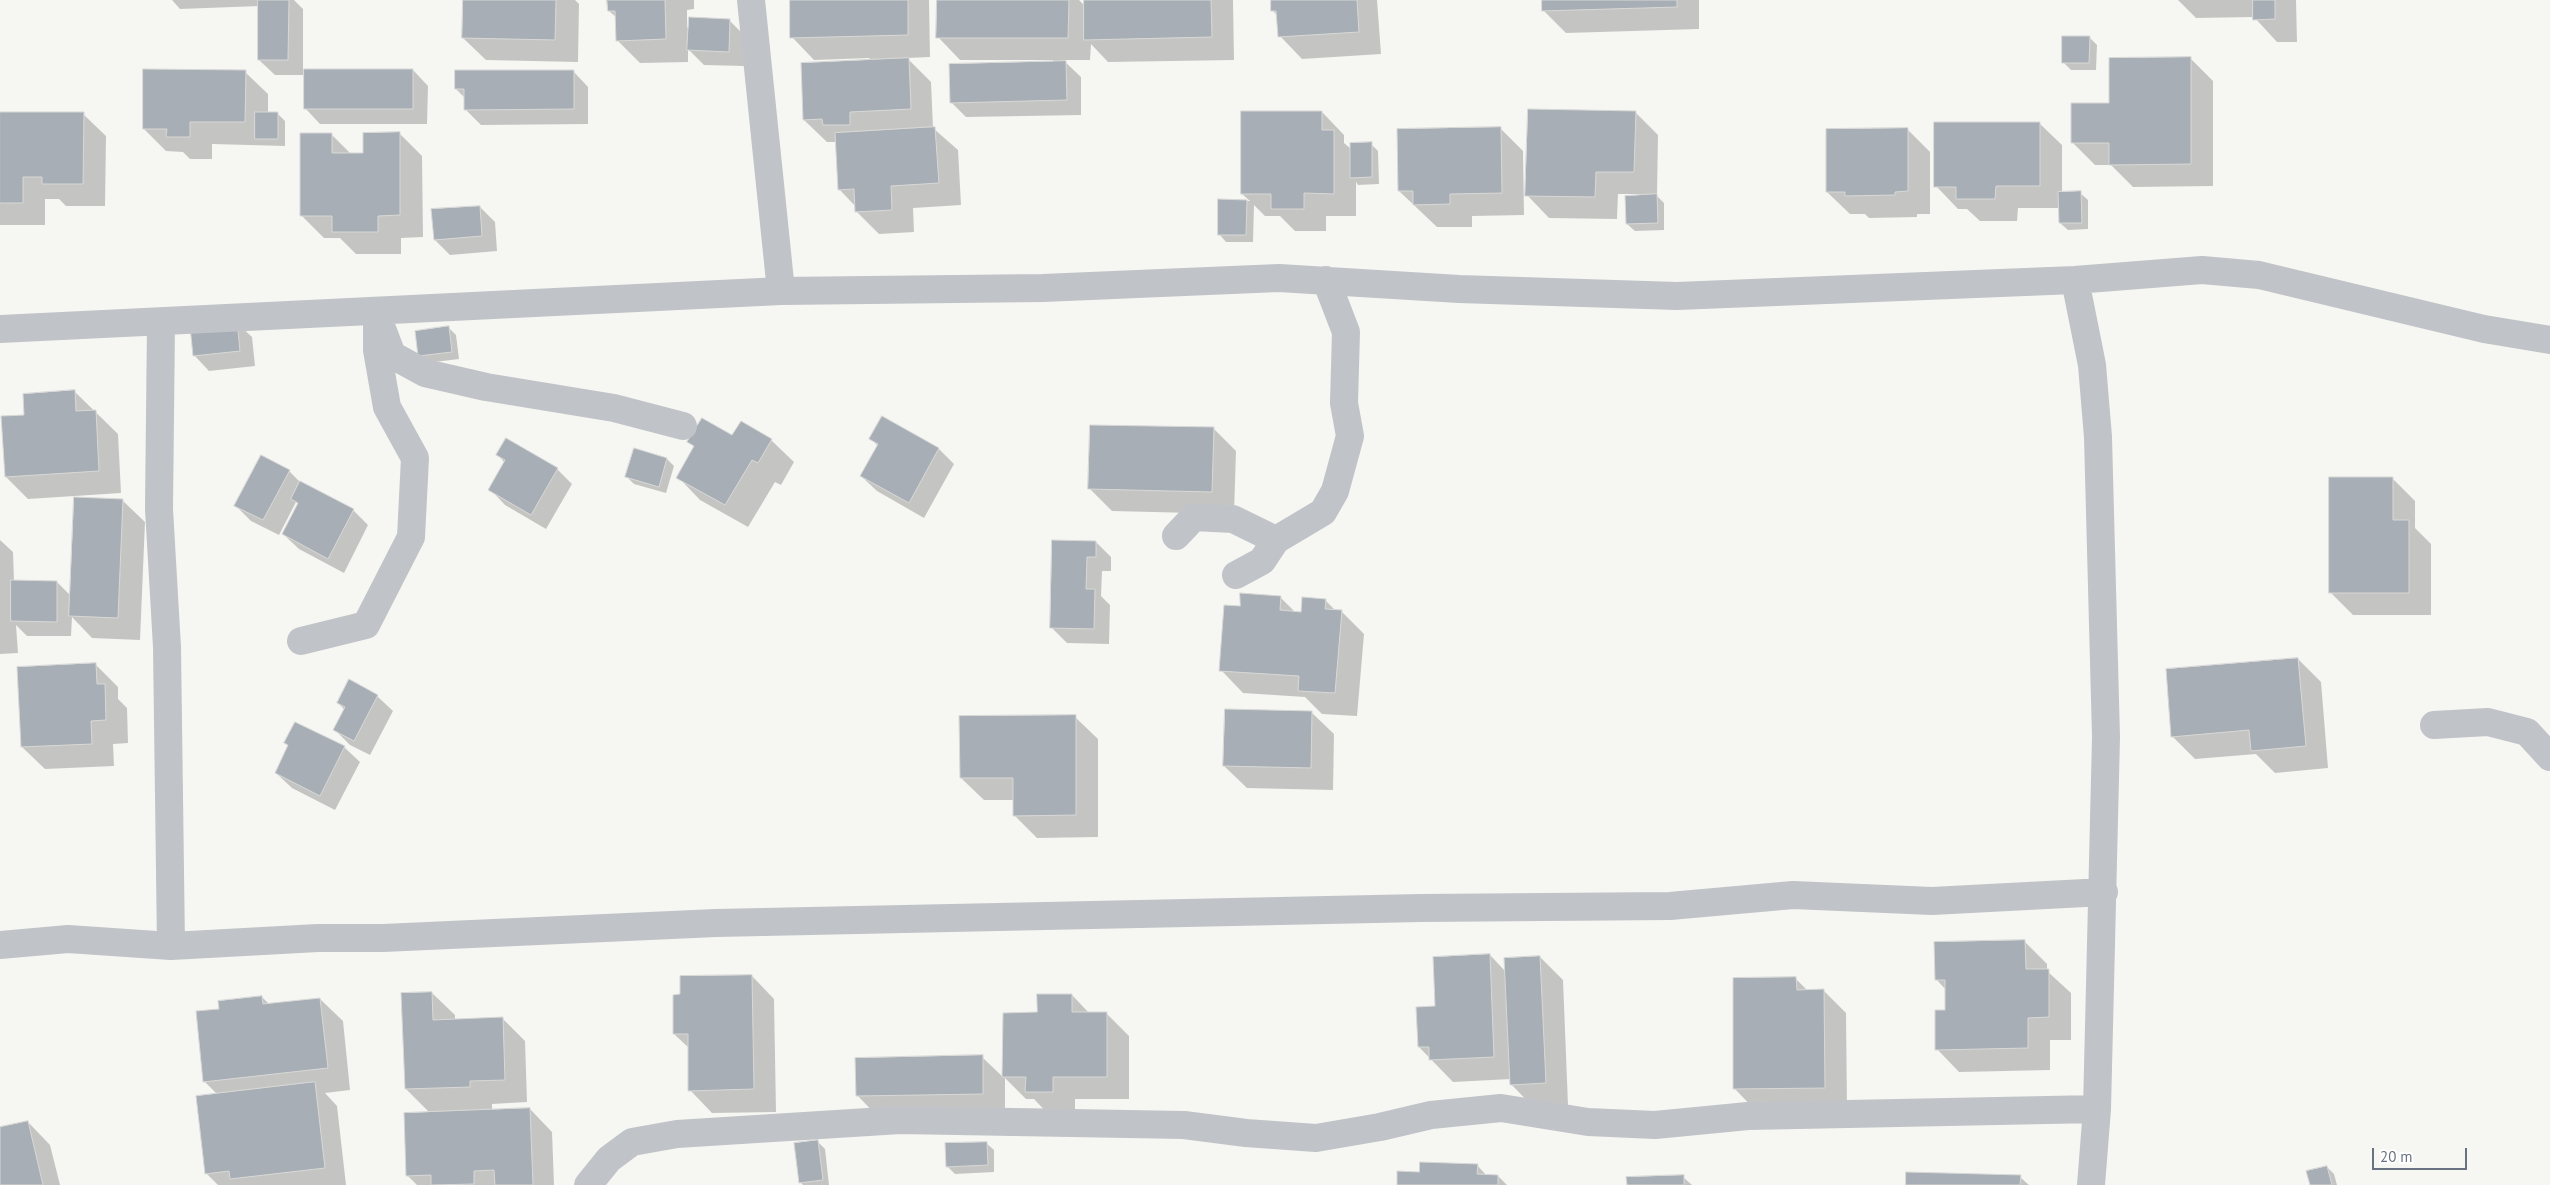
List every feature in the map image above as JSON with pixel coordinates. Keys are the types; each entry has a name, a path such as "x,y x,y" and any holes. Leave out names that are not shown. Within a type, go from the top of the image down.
{"street":[{"path":"752,0 781,292"},
{"path":"0,329 376,313 781,292 1043,288 1278,278 1458,289 1678,296 2075,280 2202,270 2259,275 2484,329 2550,340"},
{"path":"1236,575 1262,560 1276,540 1324,512 1335,492 1350,436 1344,403 1346,332 1326,280"},
{"path":"2075,280 2092,365 2098,437 2106,737 2104,892 2097,1109 2091,1185"},
{"path":"376,313 392,355 424,373 486,387 614,408 683,426"},
{"path":"301,641 366,624 411,536 415,458 386,407 377,350 376,313"},
{"path":"161,322 159,509 167,647 171,946"},
{"path":"1176,536 1194,516 1233,519 1276,540"},
{"path":"2434,725 2488,722 2527,732 2550,757"},
{"path":"0,945 68,939 171,946 318,938 383,938 716,923 1421,908 1670,906 1793,896 1932,900 2104,892"},
{"path":"588,1185 609,1159 632,1142 677,1134 900,1120 1184,1125 1246,1133 1316,1138 1380,1127 1431,1115 1502,1108 1588,1122 1654,1125 1748,1116 2097,1109"}],"building":[{"path":"258,0 289,0 288,60 258,60"},
{"path":"463,0 556,0 555,40 462,38"},
{"path":"607,0 665,0 666,39 616,41 615,11 608,11"},
{"path":"790,0 908,0 908,35 790,38"},
{"path":"937,0 1069,0 1068,38 936,38"},
{"path":"1084,0 1211,0 1212,37 1084,40"},
{"path":"1271,0 1357,0 1359,32 1278,37 1276,11 1271,11"},
{"path":"1542,0 1677,0 1677,7 1542,11"},
{"path":"2253,0 2275,0 2275,19 2253,20"},
{"path":"689,17 730,19 729,52 687,50"},
{"path":"2062,36 2090,36 2089,63 2062,63"},
{"path":"2191,57 2191,164 2109,165 2109,143 2071,143 2071,103 2109,103 2109,58"},
{"path":"909,58 911,109 850,112 850,125 823,125 822,119 803,120 801,63"},
{"path":"1066,61 1067,100 950,103 949,64"},
{"path":"143,69 246,70 245,122 190,122 190,137 166,137 167,129 143,129"},
{"path":"304,69 413,69 413,109 304,109"},
{"path":"455,70 574,70 574,109 464,110 464,89 455,89"},
{"path":"1528,109 1636,111 1634,172 1596,172 1595,197 1525,196"},
{"path":"1241,111 1322,111 1322,130 1334,130 1334,194 1304,193 1304,209 1271,209 1271,194 1241,194"},
{"path":"0,112 84,112 83,184 42,184 42,177 23,177 23,203 0,203"},
{"path":"255,112 278,112 278,139 255,139"},
{"path":"1934,122 2040,122 2040,186 1996,186 1995,199 1956,199 1956,187 1934,187"},
{"path":"935,127 939,183 891,186 892,210 855,212 854,189 838,190 835,133"},
{"path":"1501,127 1502,193 1450,194 1450,204 1413,205 1413,191 1398,191 1397,129"},
{"path":"1908,128 1908,191 1895,192 1895,195 1845,196 1845,192 1826,192 1826,129"},
{"path":"400,132 400,215 378,216 378,232 332,232 332,216 300,216 300,133 332,133 332,153 363,153 363,133"},
{"path":"1372,142 1372,177 1350,178 1350,143"},
{"path":"2081,191 2082,223 2059,223 2058,192"},
{"path":"1657,194 1658,223 1626,224 1625,196"},
{"path":"1218,199 1247,200 1246,235 1218,235"},
{"path":"480,206 482,236 434,240 431,209"},
{"path":"237,321 240,351 193,356 190,326"},
{"path":"449,326 452,352 418,356 415,331"},
{"path":"75,390 76,411 96,410 99,471 5,477 1,416 24,415 23,394"},
{"path":"882,416 939,448 909,503 860,476 878,444 869,439"},
{"path":"702,418 732,435 741,421 772,439 758,463 752,460 725,505 676,478 694,446 687,442"},
{"path":"1090,425 1214,427 1212,492 1088,489"},
{"path":"506,438 558,468 531,515 488,490 505,460 496,455"},
{"path":"634,448 667,458 659,487 625,477"},
{"path":"261,455 290,470 263,520 234,506"},
{"path":"2329,477 2393,477 2393,520 2409,520 2409,593 2329,593"},
{"path":"300,481 354,509 328,559 282,534 298,503 291,499"},
{"path":"74,497 123,499 118,618 69,616"},
{"path":"1052,540 1096,541 1096,557 1087,557 1086,589 1095,589 1094,629 1050,628"},
{"path":"11,580 57,581 57,622 11,621"},
{"path":"1240,593 1281,596 1280,610 1301,612 1302,597 1326,599 1325,609 1342,610 1335,693 1298,691 1299,676 1219,671 1224,605 1240,606"},
{"path":"2298,658 2306,746 2251,751 2249,730 2171,737 2166,669"},
{"path":"96,663 97,684 105,684 106,720 91,721 92,744 21,747 17,667"},
{"path":"349,679 378,695 354,741 333,730 345,707 337,703"},
{"path":"1225,709 1312,711 1311,768 1223,766"},
{"path":"1076,715 1076,815 1013,816 1013,778 960,778 959,716"},
{"path":"295,722 345,746 320,796 275,773 288,745 284,743"},
{"path":"2025,940 2026,969 2049,969 2049,1017 2028,1018 2028,1048 1935,1050 1935,1010 1945,1010 1945,980 1935,980 1934,942"},
{"path":"1490,954 1494,1057 1429,1060 1429,1047 1418,1047 1416,1007 1435,1006 1433,957"},
{"path":"1540,956 1546,1083 1510,1085 1504,958"},
{"path":"752,975 754,1089 688,1091 688,1034 673,1034 673,995 680,994 680,976"},
{"path":"1796,977 1797,990 1824,989 1825,1088 1733,1089 1733,978"},
{"path":"432,992 433,1020 503,1017 505,1080 470,1081 470,1087 405,1089 401,993"},
{"path":"1037,994 1072,994 1072,1012 1107,1012 1107,1077 1053,1077 1053,1092 1025,1092 1026,1077 1002,1077 1003,1013 1037,1012"},
{"path":"262,996 263,1004 320,998 328,1068 203,1082 196,1011 219,1009 218,1001"},
{"path":"983,1055 983,1094 856,1096 855,1058"},
{"path":"315,1082 325,1168 230,1179 229,1171 205,1174 196,1096"},
{"path":"530,1108 533,1185 495,1185 494,1170 474,1171 474,1184 431,1185 431,1175 406,1176 404,1113"},
{"path":"28,1121 43,1185 0,1185 0,1127"},
{"path":"818,1140 823,1180 799,1183 794,1143"},
{"path":"987,1142 988,1165 946,1167 945,1143"},
{"path":"1420,1162 1478,1164 1477,1174 1498,1175 1498,1185 1397,1185 1397,1171 1419,1172"},
{"path":"2327,1166 2332,1185 2310,1185 2306,1171"},
{"path":"1906,1172 2021,1175 2020,1185 1906,1185"},
{"path":"1684,1175 1684,1185 1627,1185 1626,1177"}]}
